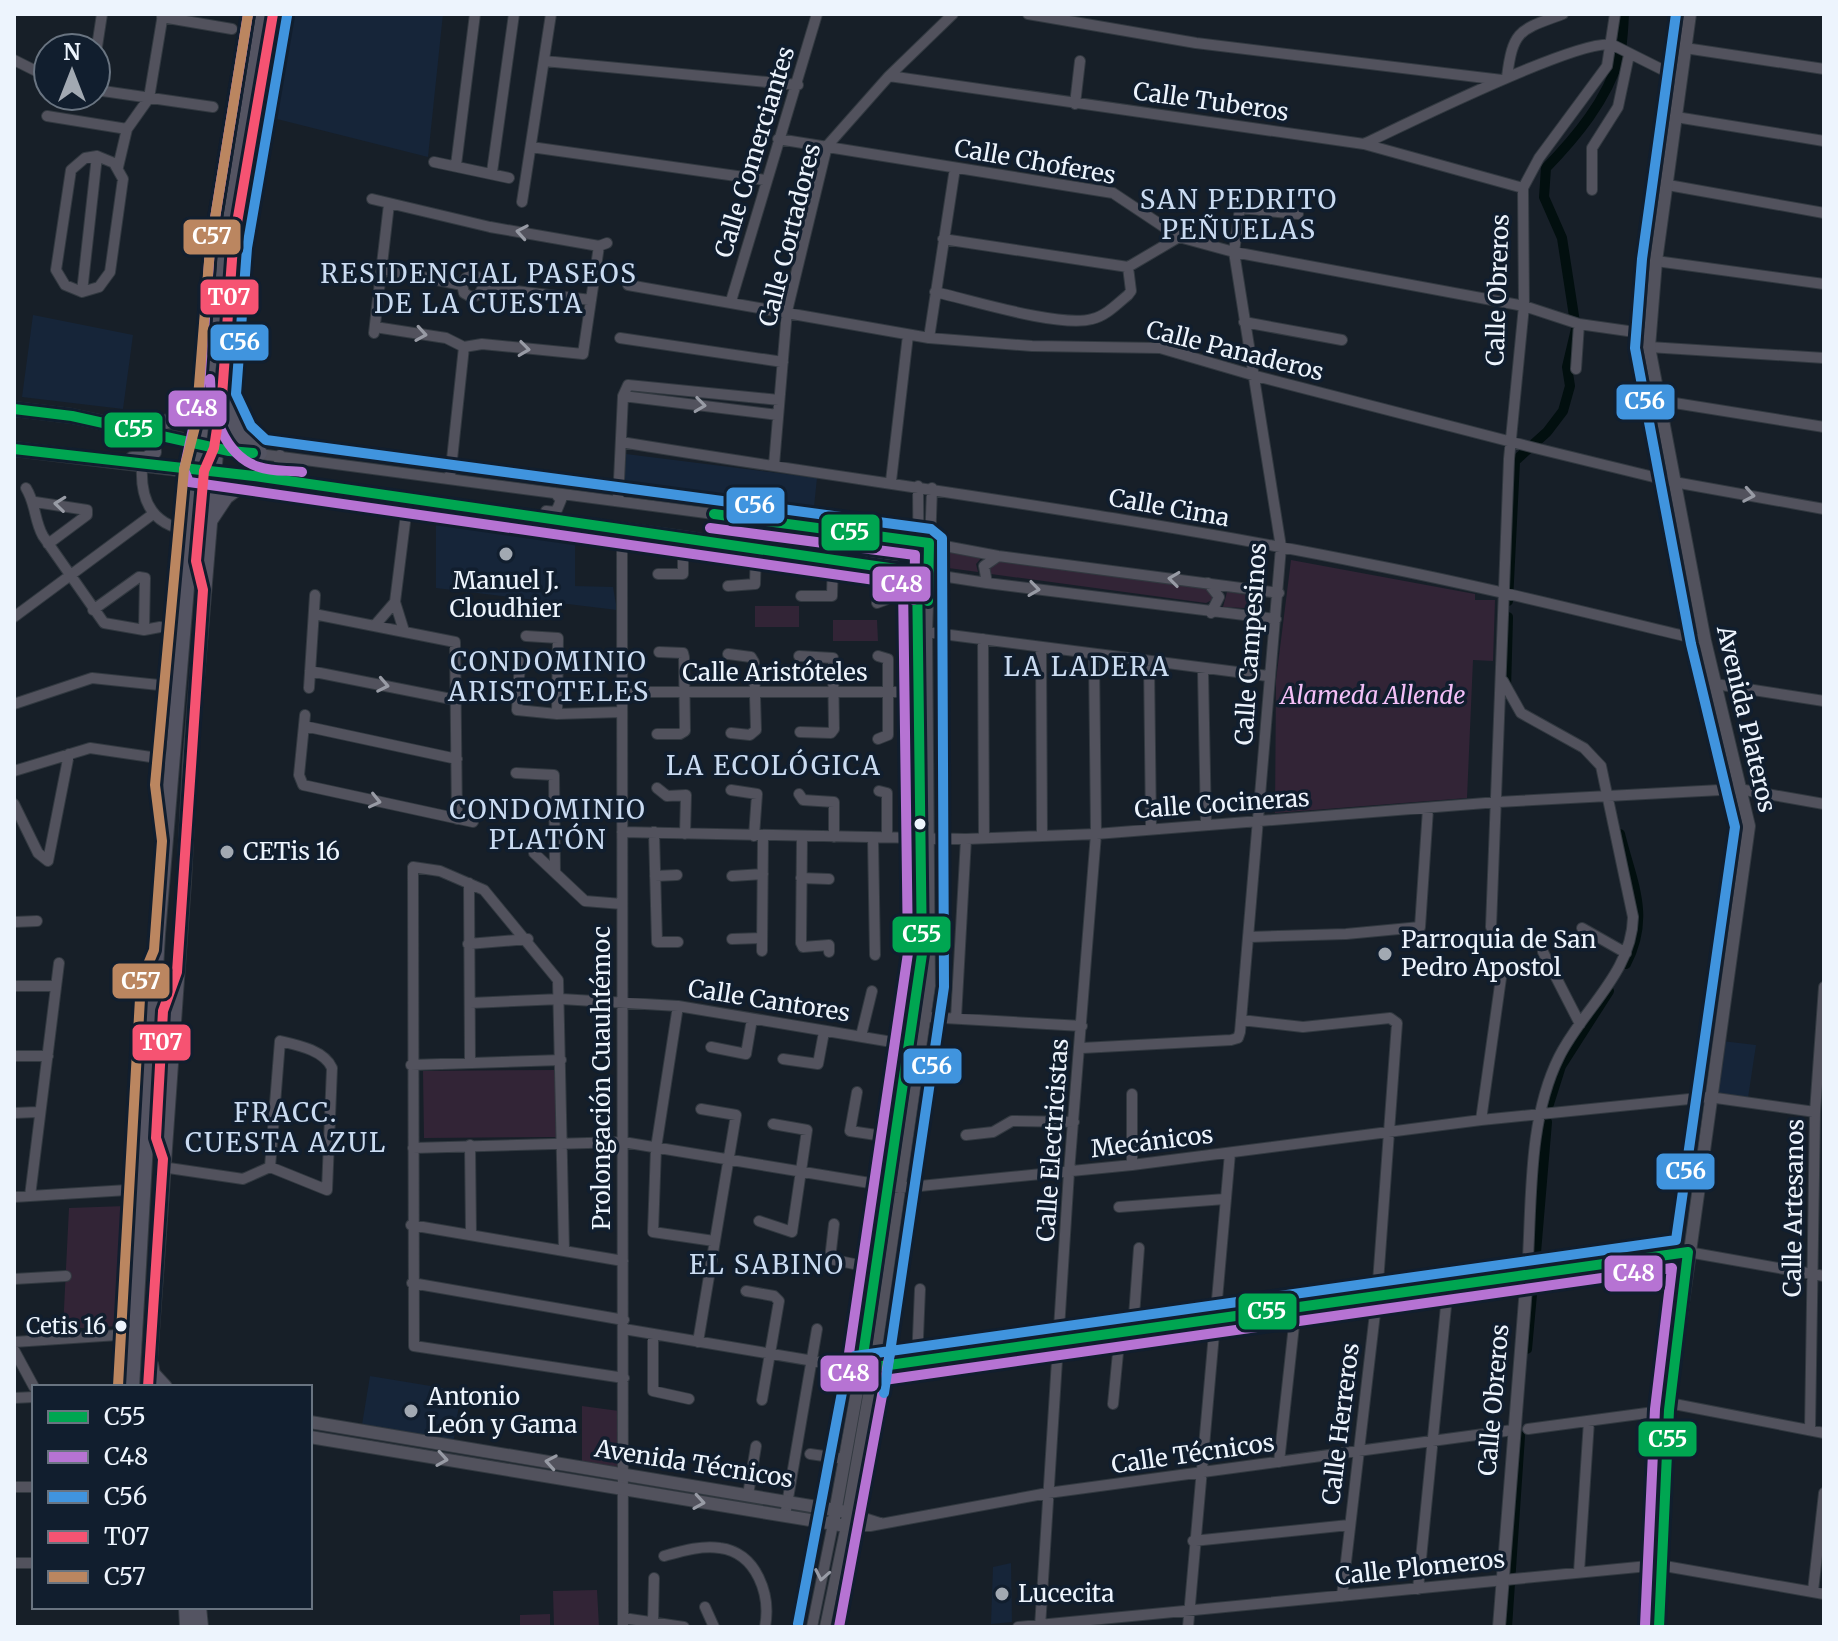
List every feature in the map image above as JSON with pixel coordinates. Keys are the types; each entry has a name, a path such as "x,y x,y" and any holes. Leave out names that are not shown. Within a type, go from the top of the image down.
{"main road":[{"path":"132,1385 171,760 193,531 205,472 208,386 225,239 262,14"},
{"path":"207,445 222,396 233,246 273,14"},
{"path":"123,429 175,421 190,413 208,386"},
{"path":"222,396 239,434 260,453"},
{"path":"14,409 72,416 207,445"},
{"path":"58,455 143,459 152,455 154,449 150,440 123,429"},
{"path":"14,449 205,472"},
{"path":"148,1385 147,1352 208,524 205,472"},
{"path":"208,524 226,497 254,476"},
{"path":"147,1352 153,1374 163,1385"}],"street":[{"path":"456,165 475,14"},
{"path":"492,172 514,14"},
{"path":"522,202 551,14"},
{"name":"Calle Comerciantes","path":"731,301 817,14"},
{"name":"Calle Cortadores","path":"774,465 787,311 827,146 889,76 953,14"},
{"path":"1028,14 1196,43 1504,78"},
{"path":"1504,78 1516,35 1523,29 1563,14"},
{"name":"Calle Obreros","path":"1491,927 1510,441 1524,306 1523,188 1539,158 1607,66 1613,45 1615,14"},
{"name":"Avenida Plateros","path":"1659,1627 1659,1565 1669,1406 1709,1097 1749,826 1705,641 1656,400 1649,340 1656,261 1690,14"},
{"path":"118,167 127,129 149,98 162,16 232,29"},
{"path":"1364,144 1504,78 1594,47 1613,45 1681,79"},
{"path":"1685,48 1824,69"},
{"path":"1592,190 1592,148 1618,107 1629,55"},
{"path":"14,60 32,69"},
{"path":"544,61 798,85"},
{"path":"1075,104 1080,61"},
{"name":"Calle Tuberos","path":"889,76 1364,144 1523,188"},
{"path":"112,92 213,107"},
{"path":"47,116 127,129"},
{"path":"1676,117 1824,141"},
{"name":"Calle Choferes","path":"778,139 1113,193 1179,237 1234,252 1524,306 1579,324 1649,340 1824,358"},
{"path":"531,147 765,180"},
{"path":"82,292 97,156"},
{"path":"97,156 109,159 118,167 123,179 110,272 99,287 82,292 65,285 56,270 71,170 85,158 97,156"},
{"path":"434,162 509,178"},
{"path":"929,338 955,168"},
{"path":"1668,185 1824,213"},
{"path":"372,199 490,227 603,244 583,354 482,344 464,347 446,338 374,330 389,204"},
{"name":"Calle Campesinos","path":"1082,1048 1238,1038 1281,547 1234,252 1240,208 1298,214"},
{"path":"943,239 1128,267 1179,237"},
{"path":"1656,261 1824,284"},
{"path":"935,292 1049,318 1089,321 1128,295 1128,267"},
{"path":"382,269 462,285 464,293 471,297 479,295 483,287 591,300"},
{"name":"Calle Panaderos","path":"628,285 929,338 1032,346 1160,348 1256,376 1674,482 1824,509"},
{"path":"1244,322 1342,340"},
{"path":"1576,369 1579,324"},
{"path":"891,481 908,335"},
{"path":"620,338 783,362"},
{"path":"450,478 464,347"},
{"path":"618,501 623,396 628,385 779,400"},
{"path":"623,396 778,415"},
{"path":"1656,400 1824,427"},
{"name":"Calle Cima","path":"621,442 891,481 1281,547 1505,594 1705,641"},
{"path":"207,445 1279,593"},
{"path":"277,479 280,455"},
{"path":"142,466 145,503 159,522 193,531"},
{"path":"205,472 277,479 833,559 889,564 987,583 1276,619"},
{"path":"812,1627 842,1511 867,1368 894,1187 896,1138 922,954 924,692 929,574 918,486"},
{"path":"26,488 35,502 38,527 104,623 144,630 160,627"},
{"path":"924,692 917,568 932,488"},
{"path":"460,505 556,512 561,500 555,493"},
{"path":"404,631 395,602 408,498"},
{"path":"35,502 87,510 87,515 48,544"},
{"path":"14,617 153,514"},
{"name":"Prolongación Cuauhtémoc","path":"622,528 620,1002 625,1475 623,1622"},
{"path":"658,574 683,574 683,536"},
{"path":"877,603 885,600 889,564 899,548 894,539"},
{"path":"728,586 755,584 756,547"},
{"path":"987,583 984,566 998,556"},
{"path":"801,596 832,596 833,559"},
{"path":"93,610 139,577 145,578 144,630"},
{"path":"1208,583 1219,597 1211,613"},
{"path":"309,688 315,595"},
{"path":"376,624 395,602"},
{"path":"314,614 455,642 457,819"},
{"path":"927,632 1203,671 1268,676"},
{"path":"526,636 558,638 557,714"},
{"path":"983,639 984,838"},
{"path":"1041,647 1042,835"},
{"path":"657,734 685,731 683,653 659,652"},
{"path":"728,654 753,659 756,730 750,735 731,733"},
{"name":"Calle Electricistas","path":"1040,1626 1069,1172 1082,1048 1096,834 1094,655"},
{"path":"799,656 833,658 833,732 800,732"},
{"path":"878,656 888,659 887,737 878,739"},
{"path":"520,662 517,710 557,714 622,712"},
{"path":"1149,663 1151,828"},
{"path":"310,671 456,700"},
{"path":"1203,671 1206,825"},
{"path":"14,704 92,678 178,687"},
{"name":"Calle Obreros","path":"1499,1627 1506,1579 1513,1430 1542,1115 1559,1057 1626,953 1633,934 1632,901 1596,758 1527,718 1501,679"},
{"path":"1715,684 1824,701"},
{"name":"Calle Aristóteles","path":"622,692 924,692"},
{"path":"457,759 304,720 299,775 303,785 473,822"},
{"path":"14,771 90,748 171,760"},
{"path":"14,804 38,853 48,861 69,754"},
{"path":"516,773 554,775 555,872"},
{"path":"657,788 667,796 686,795 685,834"},
{"name":"Calle Cocineras","path":"622,832 966,839 1096,834 1498,802 1608,799 1739,789 1824,804"},
{"path":"731,790 757,794 763,874 762,951"},
{"path":"879,791 887,793 887,837"},
{"path":"799,794 803,800 834,802 834,837"},
{"path":"1249,937 1420,927 1428,809"},
{"path":"654,832 657,942 678,942"},
{"path":"802,837 802,946 829,949"},
{"path":"842,1511 845,1459 867,1368 878,1269 927,1017 932,942 924,837"},
{"path":"873,838 875,950"},
{"path":"956,1018 966,839"},
{"path":"534,853 585,901 622,904"},
{"path":"564,1250 561,999 553,970 484,890 440,871 413,867 411,1225 414,1346 624,1378"},
{"path":"732,876 763,874"},
{"path":"655,876 677,875"},
{"path":"801,878 829,879"},
{"path":"469,883 470,1063"},
{"path":"14,922 37,921"},
{"path":"1582,928 1626,953"},
{"path":"732,939 762,938"},
{"path":"468,944 528,939"},
{"path":"1543,952 1580,1024"},
{"path":"30,1196 38,1112 59,963"},
{"path":"1481,1120 1501,978"},
{"path":"14,986 56,986"},
{"name":"Calle Artesanos","path":"1810,1430 1819,1275 1815,1112 1824,987"},
{"path":"861,1036 872,991"},
{"name":"Calle Cantores","path":"470,1003 561,999 678,1006 910,1045"},
{"path":"678,1006 656,1148 653,1232 714,1241"},
{"path":"927,1017 1082,1026"},
{"name":"Calle Herreros","path":"1241,1020 1303,1027 1395,1018 1377,1296 1342,1596"},
{"path":"711,1047 746,1054 752,1019"},
{"path":"783,1059 818,1064 824,1032"},
{"path":"162,1167 243,1179 270,1167 324,1190 330,1188 332,1068 328,1060 318,1053 280,1041 270,1167"},
{"path":"14,1056 48,1056"},
{"path":"411,1065 561,1060"},
{"path":"857,1092 850,1131 896,1138"},
{"path":"1132,1094 1132,1165"},
{"name":"Mecánicos","path":"413,1148 623,1142 894,1187 1069,1172 1481,1120 1709,1097 1815,1112"},
{"path":"698,1342 736,1115 701,1109"},
{"path":"14,1113 38,1112"},
{"path":"966,1135 993,1132 1012,1121 1074,1122"},
{"path":"759,1221 792,1232 807,1130 773,1124"},
{"path":"470,1145 471,1235"},
{"path":"1188,1627 1193,1541 1230,1153"},
{"path":"14,1197 144,1189"},
{"path":"1119,1207 1225,1199"},
{"path":"834,1224 830,1259 878,1269"},
{"path":"411,1225 623,1261"},
{"path":"1113,1404 1139,1248"},
{"path":"412,1283 624,1325 653,1334 867,1368 1688,1252 1819,1275"},
{"path":"14,1279 66,1276"},
{"path":"1418,1589 1448,1286"},
{"path":"917,1361 920,1289"},
{"path":"746,1291 774,1296 779,1301 762,1400"},
{"path":"1279,1462 1296,1307"},
{"path":"785,1516 817,1329"},
{"path":"14,1342 133,1334"},
{"path":"653,1334 653,1391 689,1399"},
{"path":"14,1350 33,1385"},
{"path":"1528,1429 1669,1406 1824,1433"},
{"path":"1579,1572 1589,1421"},
{"name":"Avenida Técnicos","path":"312,1422 788,1501 842,1511 880,1523"},
{"name":"Calle Técnicos","path":"880,1523 1048,1493 1201,1475 1513,1430"},
{"name":"Avenida Técnicos","path":"312,1437 839,1525 880,1523"},
{"path":"407,1453 409,1439"},
{"path":"748,1495 756,1446"},
{"path":"810,1454 845,1459"},
{"path":"1818,1593 1824,1493"},
{"path":"825,1627 839,1525"},
{"path":"1193,1541 1349,1525"},
{"path":"664,1556 722,1548 742,1556 756,1571 765,1592 765,1627"},
{"name":"Calle Plomeros","path":"1018,1627 1659,1565 1818,1593"},
{"path":"653,1622 654,1578"},
{"path":"705,1607 714,1627"},
{"path":"623,1622 653,1622 684,1627"}],"shaded area":[{"path":"282,14 443,14 428,157 273,118"},
{"path":"33,315 133,335 123,409 22,397"},
{"path":"626,454 817,478 813,517 623,490"},
{"name":"Manuel J. Cloudhier","path":"436,502 575,522 575,586 613,587 617,610 436,588"},
{"path":"1722,1041 1756,1045 1748,1098 1714,1092"},
{"name":"Antonio León y Gama","path":"370,1376 461,1391 453,1445 361,1431"},
{"name":"Lucecita","path":"1011,1563 1012,1622 991,1624 993,1567"}],"green space":[{"path":"947,551 983,556 976,564 978,572 941,567 942,555"},
{"path":"1003,560 1207,589 1216,598 1206,603 991,574 988,567 992,561"},
{"name":"Alameda Allende","path":"1291,560 1475,594 1475,600 1495,600 1493,661 1473,660 1467,798 1275,813 1276,680"},
{"path":"1227,592 1262,597 1264,609 1223,607"},
{"path":"755,606 799,606 799,627 755,627"},
{"path":"833,620 877,620 878,641 833,641"},
{"path":"558,1070 558,1137 424,1138 423,1071"},
{"path":"126,1206 120,1326 63,1329 69,1208"},
{"path":"582,1406 619,1411 617,1471 582,1465"},
{"path":"597,1590 599,1627 554,1627 553,1591"},
{"path":"550,1614 550,1627 520,1627 520,1615"}],"waterway":[{"path":"1508,601 1515,461 1547,432 1563,411 1570,386 1567,367 1576,329 1562,238 1544,197 1546,168 1579,131 1607,89 1620,53 1624,14"},
{"path":"1506,689 1508,617"},
{"path":"1620,834 1634,884 1638,915 1633,947 1626,964"},
{"path":"1548,1107 1561,1066 1609,991"},
{"path":"1535,1264 1547,1122"},
{"path":"1527,1349 1533,1283"},
{"path":"1507,1627 1520,1436"}],"transit line":[{"name":"C48","path":"248,14 210,249 199,401 184,470 189,482 903,584 908,953 847,1367 851,1378 863,1383 1672,1268 1655,1409 1645,1626"},
{"name":"C57","path":"118,1385 141,981 154,950 162,841 155,785 184,470 196,423 210,249 248,14"},
{"name":"T07","path":"148,1385 163,1159 156,1138 163,1011 177,972 203,590 196,561 204,471 214,448 222,396 233,246 273,14"},
{"name":"C56","path":"798,1624 847,1366 855,1356 1676,1240 1735,827 1691,644 1635,348 1642,259 1676,14"},
{"name":"C56","path":"287,16 247,248 236,394 251,426 266,440 931,529 942,538 944,987 884,1393"},
{"name":"C48","path":"210,379 216,418 228,443 237,453 264,469 302,472"},
{"name":"C55","path":"14,409 72,416 229,451 253,453"},
{"name":"C55","path":"14,449 254,476 917,572 922,954 861,1369 1688,1252"},
{"name":"C55","path":"714,514 929,543 928,601"},
{"name":"C48","path":"710,528 915,555 914,600"},
{"name":"C55","path":"1659,1627 1669,1410 1688,1252"},
{"name":"C48","path":"839,1627 891,1347"}],"place":[{"name":"Manuel J. Cloudhier","path":"506,554"},
{"name":"CETis 16","path":"227,852"},
{"name":"Parroquia de San Pedro Apostol","path":"1385,954"},
{"name":"Cetis 16","path":"121,1326"},
{"name":"Antonio León y Gama","path":"411,1411"},
{"name":"Lucecita","path":"1002,1594"}],"district":[{"name":"SAN PEDRITO PEÑUELAS","path":"1239,215"},
{"name":"RESIDENCIAL PASEOS DE LA CUESTA","path":"479,289"},
{"name":"LA LADERA","path":"1087,667"},
{"name":"CONDOMINIO ARISTOTELES","path":"549,677"},
{"name":"LA ECOLÓGICA","path":"774,766"},
{"name":"CONDOMINIO PLATÓN","path":"548,825"},
{"name":"FRACC. CUESTA AZUL","path":"286,1128"},
{"name":"EL SABINO","path":"767,1265"}]}
